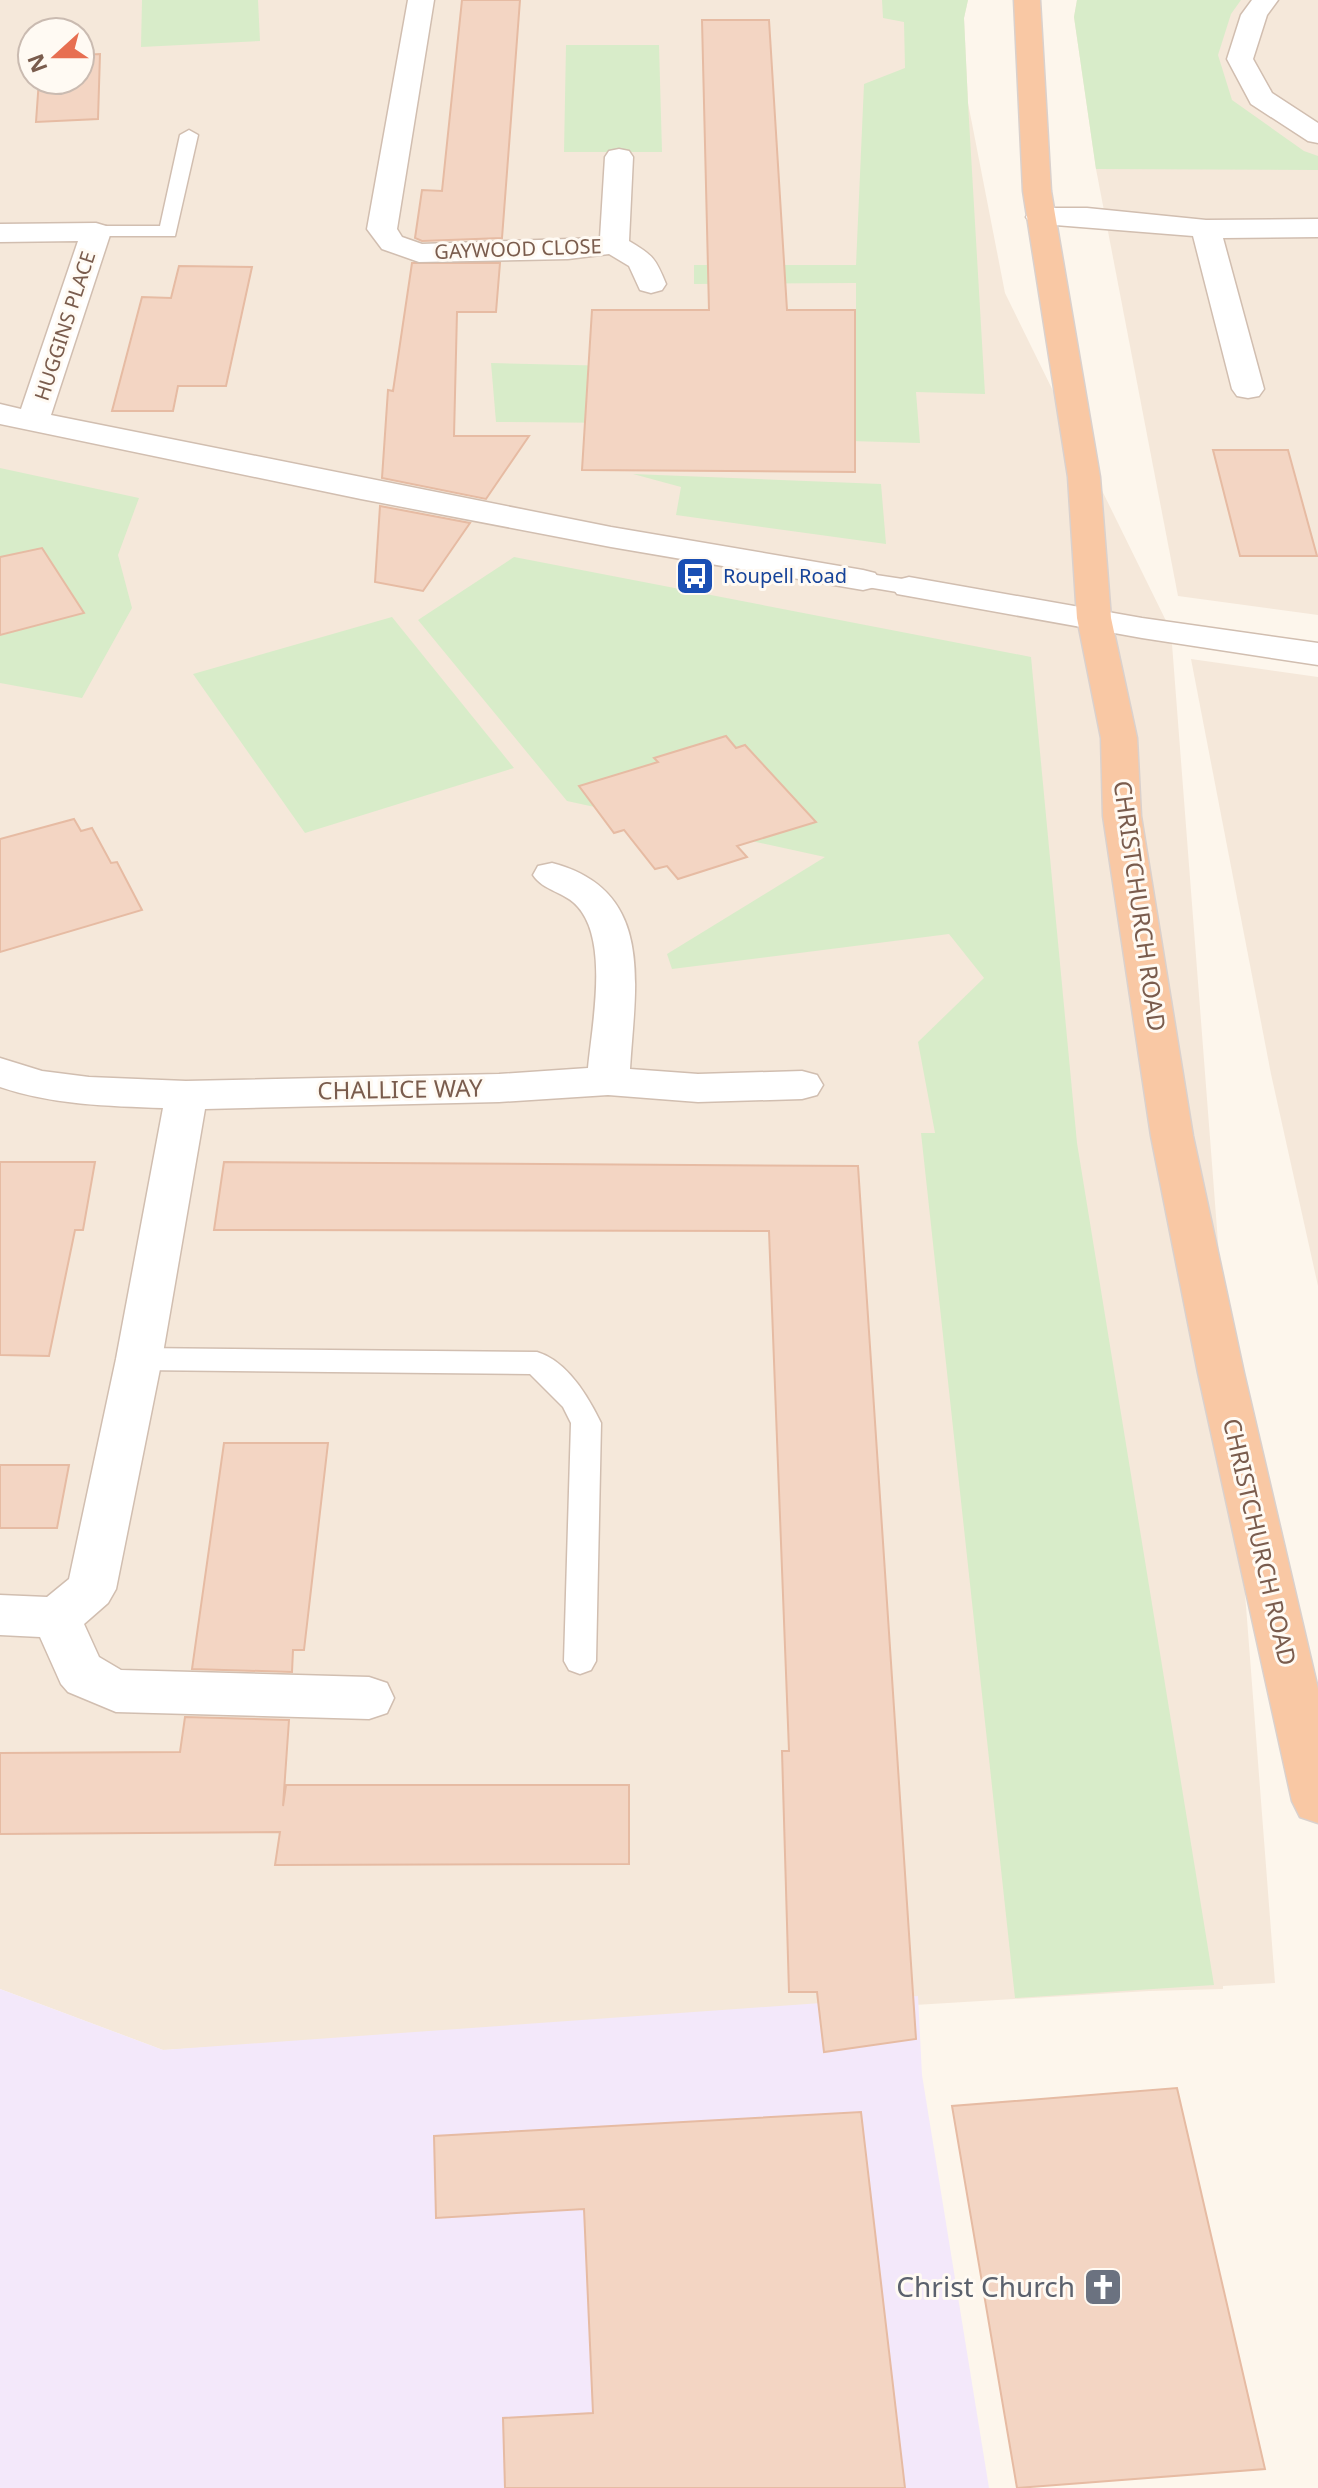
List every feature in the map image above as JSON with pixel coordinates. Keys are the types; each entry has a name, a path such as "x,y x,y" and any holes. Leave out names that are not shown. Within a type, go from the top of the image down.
{"highway":[{"name":"CHRISTCHURCH ROAD","path":"1027,0 1040,217 1084,477 1094,618 1119,738 1122,816 1172,1136 1221,1373 1318,1801"}],"street":[{"name":"GAYWOOD CLOSE","path":"421,0 382,229 392,243 419,253 568,250 614,245 619,157"},
{"path":"1265,0 1254,15 1240,59 1261,98 1318,135"},
{"path":"1040,217 1087,217 1206,229 1318,228"},
{"path":"1206,229 1248,389"},
{"name":"HUGGINS PLACE","path":"0,233 96,232 33,420"},
{"path":"614,245 642,261 651,284"},
{"path":"0,414 392,495 611,537 863,580"},
{"path":"909,587 1142,628 1318,654"},
{"path":"552,875 574,884 593,898 606,917 613,938 608,1081"},
{"name":"CHALLICE WAY","path":"0,1072 39,1085 89,1091 186,1095 499,1088 608,1081 698,1088 802,1085"},
{"path":"0,1615 57,1618 91,1589 139,1359 186,1095"},
{"path":"57,1618 79,1669 86,1677 116,1691 369,1698"}],"lane":[{"path":"96,232 168,232 189,135"},
{"path":"863,580 909,587"},
{"path":"139,1359 537,1363 575,1400 586,1423 580,1661"}],"shaded area":[{"path":"0,0 968,0 964,18 968,103 1005,293 1171,631 1275,1983 1223,1986 1223,1989 163,2050 0,1989"},
{"path":"1077,0 1318,0 1318,615 1178,596 1096,169 1074,17"},
{"path":"1191,659 1318,677 1318,1286 1271,1074"},
{"path":"0,1989 163,2050 918,1996 922,2075 989,2488 0,2488"}],"green space":[{"path":"142,0 258,0 260,41 141,47"},
{"path":"882,0 968,0 964,18 985,394 916,392 920,443 674,436 669,356 856,358 856,283 694,284 694,265 856,265 864,84 905,68 904,22 883,18"},
{"path":"1077,0 1241,0 1231,14 1218,55 1232,100 1304,151 1318,156 1318,170 1096,169 1074,17"},
{"path":"566,45 659,45 662,152 564,152"},
{"path":"491,363 616,366 623,423 496,422"},
{"path":"0,468 139,498 118,555 132,608 82,698 0,683"},
{"path":"633,474 881,484 886,544 676,515 681,487"},
{"path":"514,557 1031,657 1077,1143 1214,1985 1015,1998 921,1133 935,1133 918,1042 984,978 949,934 672,969 667,954 825,857 567,801 418,620"},
{"path":"392,617 514,768 305,833 193,674"}],"building":[{"path":"462,0 520,0 502,238 422,241 415,238 422,190 442,191"},
{"path":"702,20 769,20 787,310 855,310 855,472 582,470 592,310 709,310"},
{"path":"96,54 100,54 98,119 36,122 38,96 96,96"},
{"path":"412,263 500,263 496,312 457,312 454,436 529,436 486,499 382,478 388,390 393,391"},
{"path":"179,266 252,267 226,386 178,386 173,411 112,411 142,297 171,298"},
{"path":"1213,450 1288,450 1317,556 1240,556"},
{"path":"380,506 470,523 423,591 375,582"},
{"path":"42,548 84,613 0,635 0,557"},
{"path":"726,736 736,748 745,745 816,822 737,846 747,857 678,879 667,866 655,869 624,830 614,833 579,786 658,762 654,758"},
{"path":"74,819 81,831 92,828 111,863 117,862 142,910 0,952 0,839"},
{"path":"0,1162 95,1162 83,1230 75,1230 49,1356 0,1355"},
{"path":"224,1162 858,1166 916,2039 824,2052 817,1992 789,1992 782,1751 789,1751 769,1231 214,1230"},
{"path":"224,1443 328,1443 304,1650 293,1650 292,1672 192,1669"},
{"path":"0,1465 69,1465 57,1528 0,1528"},
{"path":"185,1717 289,1720 283,1806 286,1785 629,1785 629,1864 275,1865 280,1832 0,1834 0,1753 180,1752"},
{"name":"Christ Church","path":"1177,2088 1265,2469 1017,2488 952,2106"},
{"path":"861,2112 905,2488 505,2488 503,2418 593,2413 584,2209 436,2218 434,2136"}],"place":[{"name":"Roupell Road","path":"695,576"},
{"name":"Christ Church","path":"1103,2287"}]}
